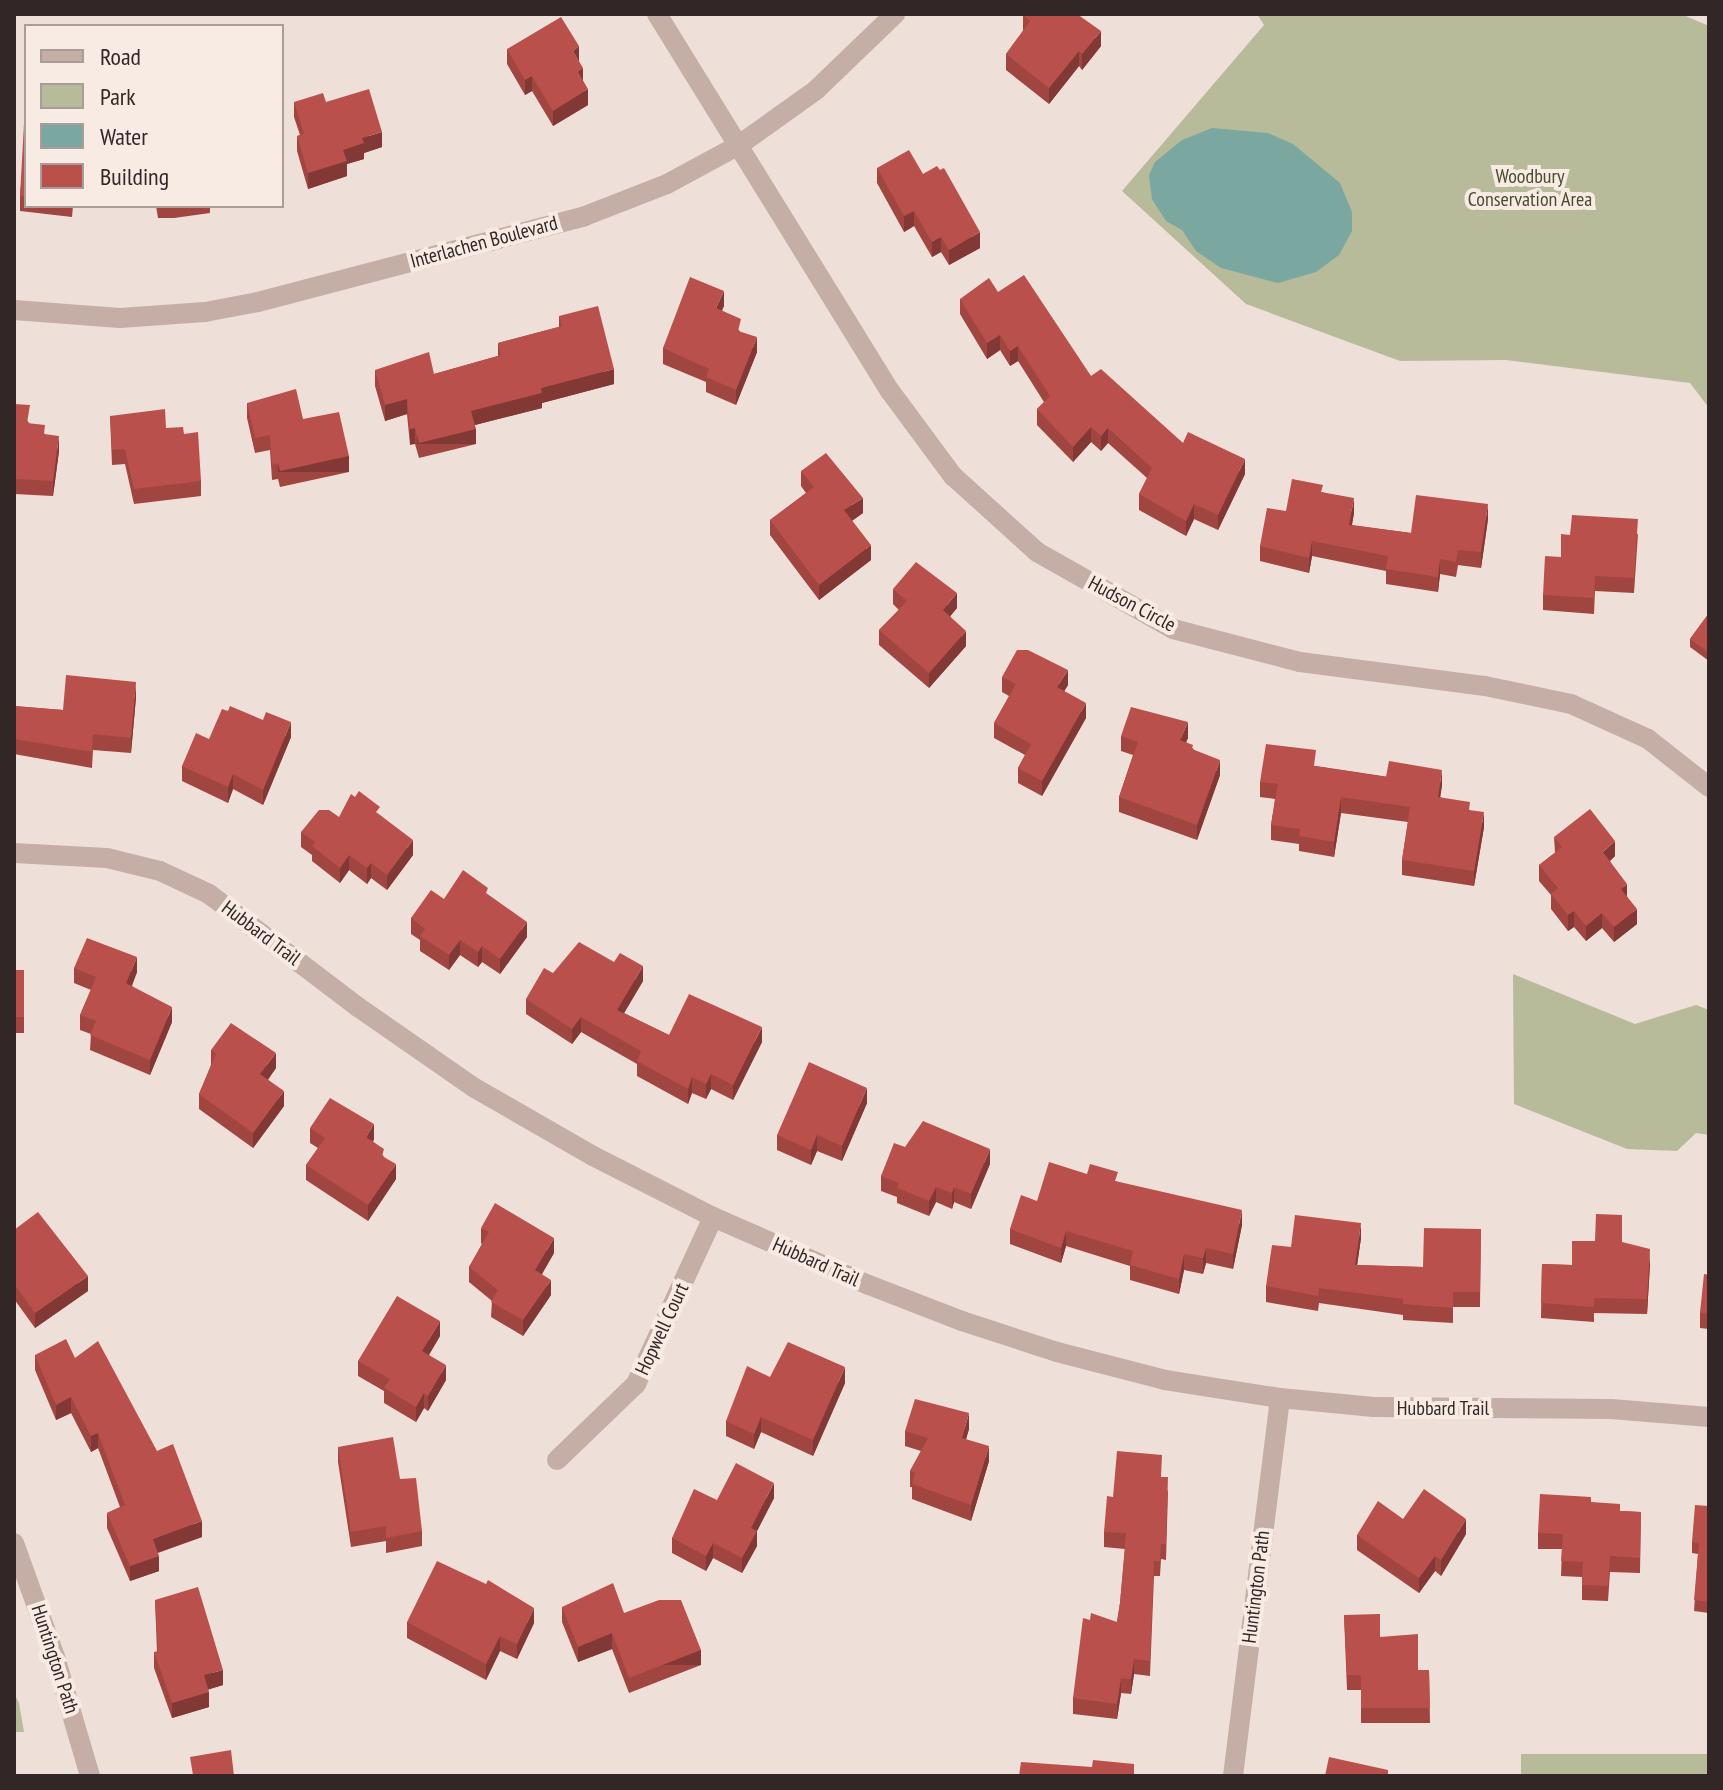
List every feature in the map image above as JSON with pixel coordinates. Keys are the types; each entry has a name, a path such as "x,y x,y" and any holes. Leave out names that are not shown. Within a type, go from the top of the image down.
{"street":[{"name":"Hudson Circle","path":"657,14 890,391 953,476 1037,552 1173,629 1300,662 1485,686 1571,704 1648,739 1709,787"},
{"name":"Interlachen Boulevard","path":"14,310 163,317 258,302 585,216 667,184 739,145 816,90 895,14"},
{"name":"Hubbard Trail","path":"14,853 107,858 160,871 209,894 358,1007 473,1087 593,1156 713,1217 869,1285 1057,1352 1165,1380 1280,1398 1374,1407 1611,1409 1709,1417"},
{"name":"Hopwell Court","path":"557,1460 636,1384 713,1217"},
{"name":"Huntington Path","path":"1233,1776 1280,1398"},
{"name":"Huntington Path","path":"14,1543 55,1657 90,1776"}],"green space":[{"name":"Woodbury Conservation Area","path":"1257,14 1681,14 1709,26 1709,408 1690,383 1506,360 1400,361 1246,304 1122,191 1264,25"},
{"path":"1513,974 1635,1024 1696,1005 1709,1010 1709,1135 1696,1133 1677,1151 1627,1149 1514,1104"},
{"path":"15,1695 19,1703 24,1732 14,1732"},
{"path":"1521,1754 1709,1754 1709,1776 1521,1776"}],"water":[{"path":"1212,128 1268,133 1293,144 1340,183 1352,212 1352,231 1339,255 1316,272 1278,283 1221,268 1196,251 1182,230 1166,221 1152,199 1149,175 1155,162 1182,140"}],"building":[{"path":"1024,14 1077,14 1101,31 1082,54 1079,51 1049,88 1006,54 1030,21"},
{"path":"561,17 579,46 573,51 583,68 578,72 588,89 553,111 532,76 525,80 507,49"},
{"path":"369,89 382,132 362,138 364,143 343,150 347,161 308,173 297,136 304,134 294,102 323,93 326,102"},
{"path":"24,124 24,197 20,196"},
{"path":"909,150 923,174 937,166 940,170 944,168 980,232 949,250 941,237 932,242 914,211 904,216 877,168"},
{"path":"1024,275 1091,376 1101,369 1183,443 1188,432 1245,459 1218,515 1194,504 1186,521 1139,494 1152,468 1108,428 1101,436 1091,427 1073,447 1037,409 1050,396 1018,346 1010,351 1000,335 987,343 960,299 989,278 998,292"},
{"path":"690,277 724,291 716,308 741,319 738,331 757,337 736,390 706,377 709,369 663,348"},
{"path":"598,306 614,369 541,388 542,393 471,411 476,429 419,443 415,428 410,429 407,399 385,405 375,370 429,352 434,374 501,355 498,343 562,326 559,316"},
{"path":"296,389 303,419 339,412 349,456 280,471 278,463 272,465 270,435 255,438 247,403"},
{"path":"14,404 30,405 27,423 45,425 44,434 59,436 53,481 14,479"},
{"path":"165,409 166,428 183,427 184,434 198,432 201,481 134,489 125,449 112,450 110,416"},
{"path":"826,453 863,498 844,510 871,545 819,585 770,520 814,487 801,471"},
{"path":"1292,479 1323,485 1321,492 1354,498 1349,525 1411,533 1416,495 1488,504 1481,552 1458,550 1456,562 1440,559 1438,577 1386,569 1388,556 1312,541 1309,558 1260,546 1267,508 1286,511"},
{"path":"1572,515 1638,519 1634,578 1595,576 1594,598 1543,595 1545,556 1561,557 1561,534 1570,535"},
{"path":"916,562 957,593 943,610 966,631 929,673 879,630 907,601 893,589"},
{"path":"1709,613 1709,653 1690,639"},
{"path":"1017,650 1028,650 1068,670 1057,687 1086,703 1042,781 1018,768 1031,744 994,723 1016,684 1002,677"},
{"path":"66,675 136,682 131,738 93,734 92,752 14,739 14,706 63,710"},
{"path":"230,706 263,720 266,712 291,722 263,790 233,774 228,787 182,766 196,733 209,739 222,709 228,711"},
{"path":"1131,707 1188,722 1180,740 1193,745 1192,749 1220,760 1197,825 1119,797 1138,742 1121,736"},
{"path":"1266,744 1316,750 1314,766 1386,777 1389,761 1442,770 1438,797 1470,802 1469,810 1484,812 1474,871 1402,860 1410,807 1341,797 1334,842 1299,836 1300,829 1271,825 1278,784 1260,782"},
{"path":"359,791 380,807 376,812 413,840 387,875 371,863 367,868 349,855 340,868 312,846 315,842 301,832 319,810 329,810 339,817 351,794 355,797"},
{"path":"1590,809 1615,841 1603,852 1627,884 1621,889 1637,909 1614,927 1602,913 1586,926 1574,911 1568,915 1551,894 1558,888 1539,865 1562,847 1554,837"},
{"path":"463,870 488,888 486,893 527,922 500,959 482,946 478,952 460,940 449,955 420,936 425,929 411,918 431,890 444,899"},
{"path":"87,938 137,957 126,983 172,1007 150,1060 90,1035 96,1021 80,1015 96,977 74,968"},
{"path":"579,942 614,962 620,953 643,966 617,1010 669,1035 689,994 762,1027 733,1085 711,1074 706,1084 692,1077 688,1089 637,1061 641,1051 581,1017 572,1029 526,999 544,968 553,973"},
{"path":"14,970 24,970 24,1017 14,1017"},
{"path":"231,1023 276,1053 260,1074 284,1091 253,1133 199,1094 216,1054 211,1050"},
{"path":"809,1062 867,1088 842,1146 817,1135 811,1150 777,1135"},
{"path":"330,1098 374,1124 366,1137 384,1149 382,1156 396,1164 368,1205 306,1165 325,1138 310,1128"},
{"path":"923,1121 990,1149 971,1194 954,1187 952,1193 936,1187 929,1201 897,1188 899,1183 881,1176 894,1143 905,1147"},
{"path":"1049,1162 1087,1174 1090,1164 1118,1172 1115,1181 1242,1210 1233,1254 1206,1248 1203,1258 1184,1254 1179,1279 1130,1265 1133,1251 1066,1231 1061,1248 1010,1229 1021,1195 1037,1201"},
{"path":"495,1203 554,1238 535,1270 551,1280 523,1320 491,1302 498,1290 469,1267 489,1232 481,1228"},
{"path":"38,1212 88,1276 35,1313 14,1284 14,1230"},
{"path":"1596,1214 1622,1215 1622,1242 1650,1249 1647,1299 1594,1298 1594,1307 1541,1303 1542,1264 1572,1265 1572,1241 1595,1241"},
{"path":"1295,1215 1361,1223 1355,1265 1423,1267 1424,1228 1481,1229 1480,1292 1453,1292 1453,1308 1403,1304 1403,1299 1319,1288 1318,1296 1266,1286 1272,1245 1291,1247"},
{"path":"1704,1274 1709,1275 1709,1314 1700,1313"},
{"path":"397,1296 440,1321 422,1351 446,1365 428,1396 424,1393 416,1407 384,1388 390,1379 358,1361"},
{"path":"66,1339 75,1358 98,1341 157,1451 173,1444 202,1521 153,1539 159,1556 130,1566 107,1513 125,1505 98,1433 91,1436 71,1397 56,1405 35,1355"},
{"path":"788,1342 845,1367 813,1440 761,1417 754,1434 726,1421 747,1366 770,1377"},
{"path":"915,1399 969,1413 962,1438 989,1446 971,1505 912,1484 915,1473 910,1471 928,1438 905,1431"},
{"path":"393,1437 400,1479 416,1478 422,1531 386,1538 386,1526 351,1532 338,1447"},
{"path":"1117,1451 1162,1455 1161,1477 1168,1477 1166,1544 1161,1544 1160,1561 1154,1561 1150,1661 1134,1659 1131,1679 1121,1678 1117,1704 1073,1698 1083,1618 1090,1620 1091,1613 1117,1622 1126,1533 1104,1532 1107,1496 1113,1497"},
{"path":"736,1463 774,1483 751,1528 757,1531 742,1558 713,1543 706,1556 672,1538 694,1489 717,1500"},
{"path":"1424,1489 1466,1519 1441,1560 1435,1556 1419,1578 1357,1535 1378,1501 1403,1519"},
{"path":"1540,1494 1591,1497 1591,1502 1620,1504 1620,1511 1641,1512 1640,1558 1610,1556 1608,1586 1582,1585 1583,1562 1561,1561 1563,1534 1538,1533"},
{"path":"1695,1505 1709,1506 1709,1602 1694,1600 1699,1543 1692,1542"},
{"path":"437,1561 486,1584 488,1580 534,1608 517,1644 500,1636 486,1664 407,1622"},
{"path":"613,1583 624,1613 659,1600 681,1600 701,1650 629,1678 612,1633 578,1647 562,1607"},
{"path":"198,1587 223,1670 204,1675 209,1692 172,1703 154,1652 158,1651 155,1600"},
{"path":"1380,1614 1380,1637 1418,1634 1418,1670 1429,1670 1430,1708 1361,1708 1361,1675 1347,1675 1344,1615"},
{"path":"231,1750 234,1776 188,1776 193,1775 190,1757"},
{"path":"1329,1757 1388,1770 1388,1776 1325,1776"},
{"path":"1093,1760 1134,1764 1134,1776 1019,1776 1021,1762 1092,1767"}]}
